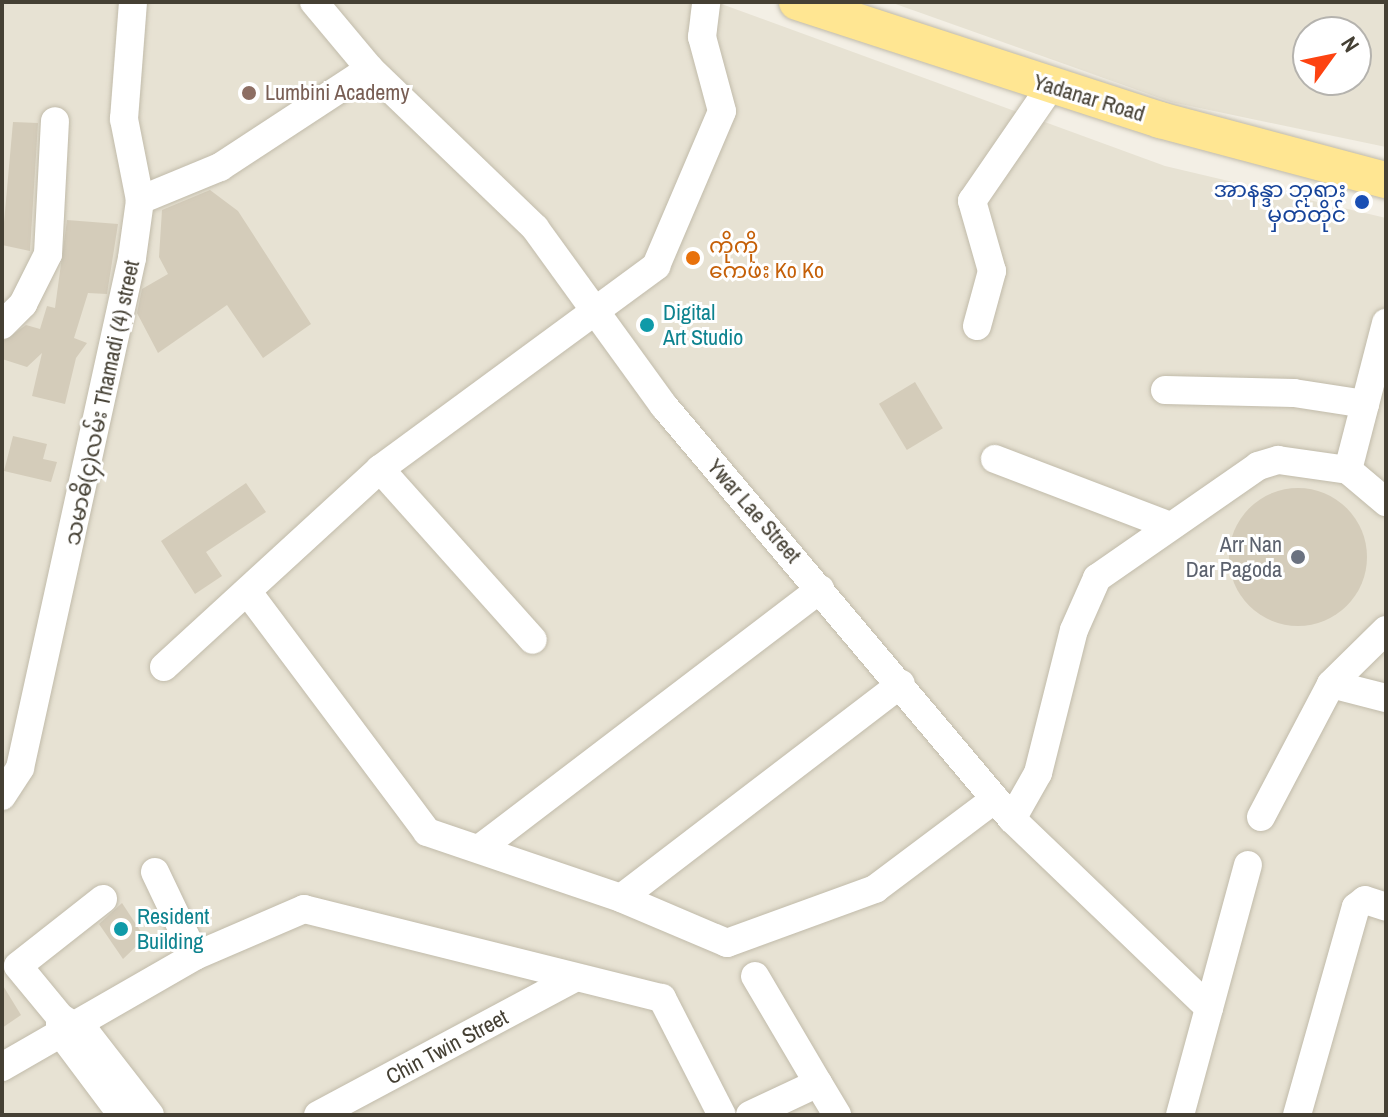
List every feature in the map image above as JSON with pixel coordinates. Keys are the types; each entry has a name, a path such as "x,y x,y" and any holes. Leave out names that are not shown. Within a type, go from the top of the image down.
{"main road":[{"name":"Yadanar Road","path":"797,2 868,15 1051,86 1386,180"}],"street":[{"name":"သမာဓိ(၄)လမ်း Thamadi (4) street","path":"2,796 20,768 102,422 140,200 124,119 133,2"},
{"name":"Ywar Lae Street","path":"314,2 370,69 535,228 599,312 664,406 901,684 1003,809 1209,1008"},
{"path":"164,667 250,595 380,469 599,312 656,266 722,111 702,37 706,2"},
{"path":"140,200 220,167 370,69"},
{"path":"977,326 992,271 972,201 1051,86"},
{"path":"2,325 23,304 48,254 55,121"},
{"path":"1348,470 1386,323"},
{"path":"1165,390 1294,393 1365,404"},
{"path":"250,595 427,832 483,846 621,898 696,934 727,943 875,889 1003,809 1038,773 1088,589 1168,525 1258,466 1294,458 1348,470 1386,502"},
{"path":"995,459 1168,525"},
{"path":"380,469 533,640"},
{"path":"483,846 820,589"},
{"path":"1261,817 1331,684 1386,630"},
{"path":"621,898 901,684"},
{"path":"1331,684 1386,698"},
{"path":"1180,1115 1248,865"},
{"path":"155,872 195,956"},
{"path":"103,899 18,966 65,1024 150,1115"},
{"path":"1297,1115 1356,907 1365,900 1386,907"},
{"path":"2,1067 65,1024 195,956 304,909 662,998 673,1008 722,1115"},
{"path":"755,976 837,1115"},
{"name":"Chin Twin Street","path":"318,1115 575,978"},
{"path":"65,1024 122,1115"},
{"path":"750,1115 818,1083"}],"shaded area":[{"path":"2,2 716,2 1165,166 1386,218 1386,1115 2,1115"},
{"path":"890,2 1386,2 1386,147 1171,102"}],"building":[{"path":"13,122 38,123 30,251 2,245"},
{"path":"210,190 238,211 311,324 263,358 227,305 158,353 137,313 142,289 168,274 159,257 162,210"},
{"path":"67,220 118,224 107,294 88,293 74,338 87,343 76,358 65,404 32,396 42,353 27,367 2,359 2,342 26,325 40,329 47,306 55,308"},
{"path":"915,382 943,428 907,450 879,404"},
{"path":"13,436 47,444 43,459 57,462 51,482 4,471"},
{"path":"246,483 266,512 206,552 222,576 195,594 161,541"},
{"name":"Arr Nan Dar Pagoda","path":"1298,488 1324,493 1347,508 1362,531 1367,557 1362,583 1347,606 1324,621 1298,626 1272,621 1249,606 1234,583 1229,557 1234,531 1249,508 1272,493"},
{"name":"Resident Building","path":"122,903 145,938 123,959 99,924"},
{"path":"2,984 21,1015 2,1028"}],"place":[{"name":"Lumbini Academy","path":"249,93"},
{"name":"အာနန္ဒာ ဘုရား မှတ်တိုင်","path":"1362,202"},
{"name":"ကိုကို ကေဖး Ko Ko","path":"693,258"},
{"name":"Digital Art Studio","path":"647,325"},
{"name":"Arr Nan Dar Pagoda","path":"1298,557"},
{"name":"Resident Building","path":"121,929"}]}
